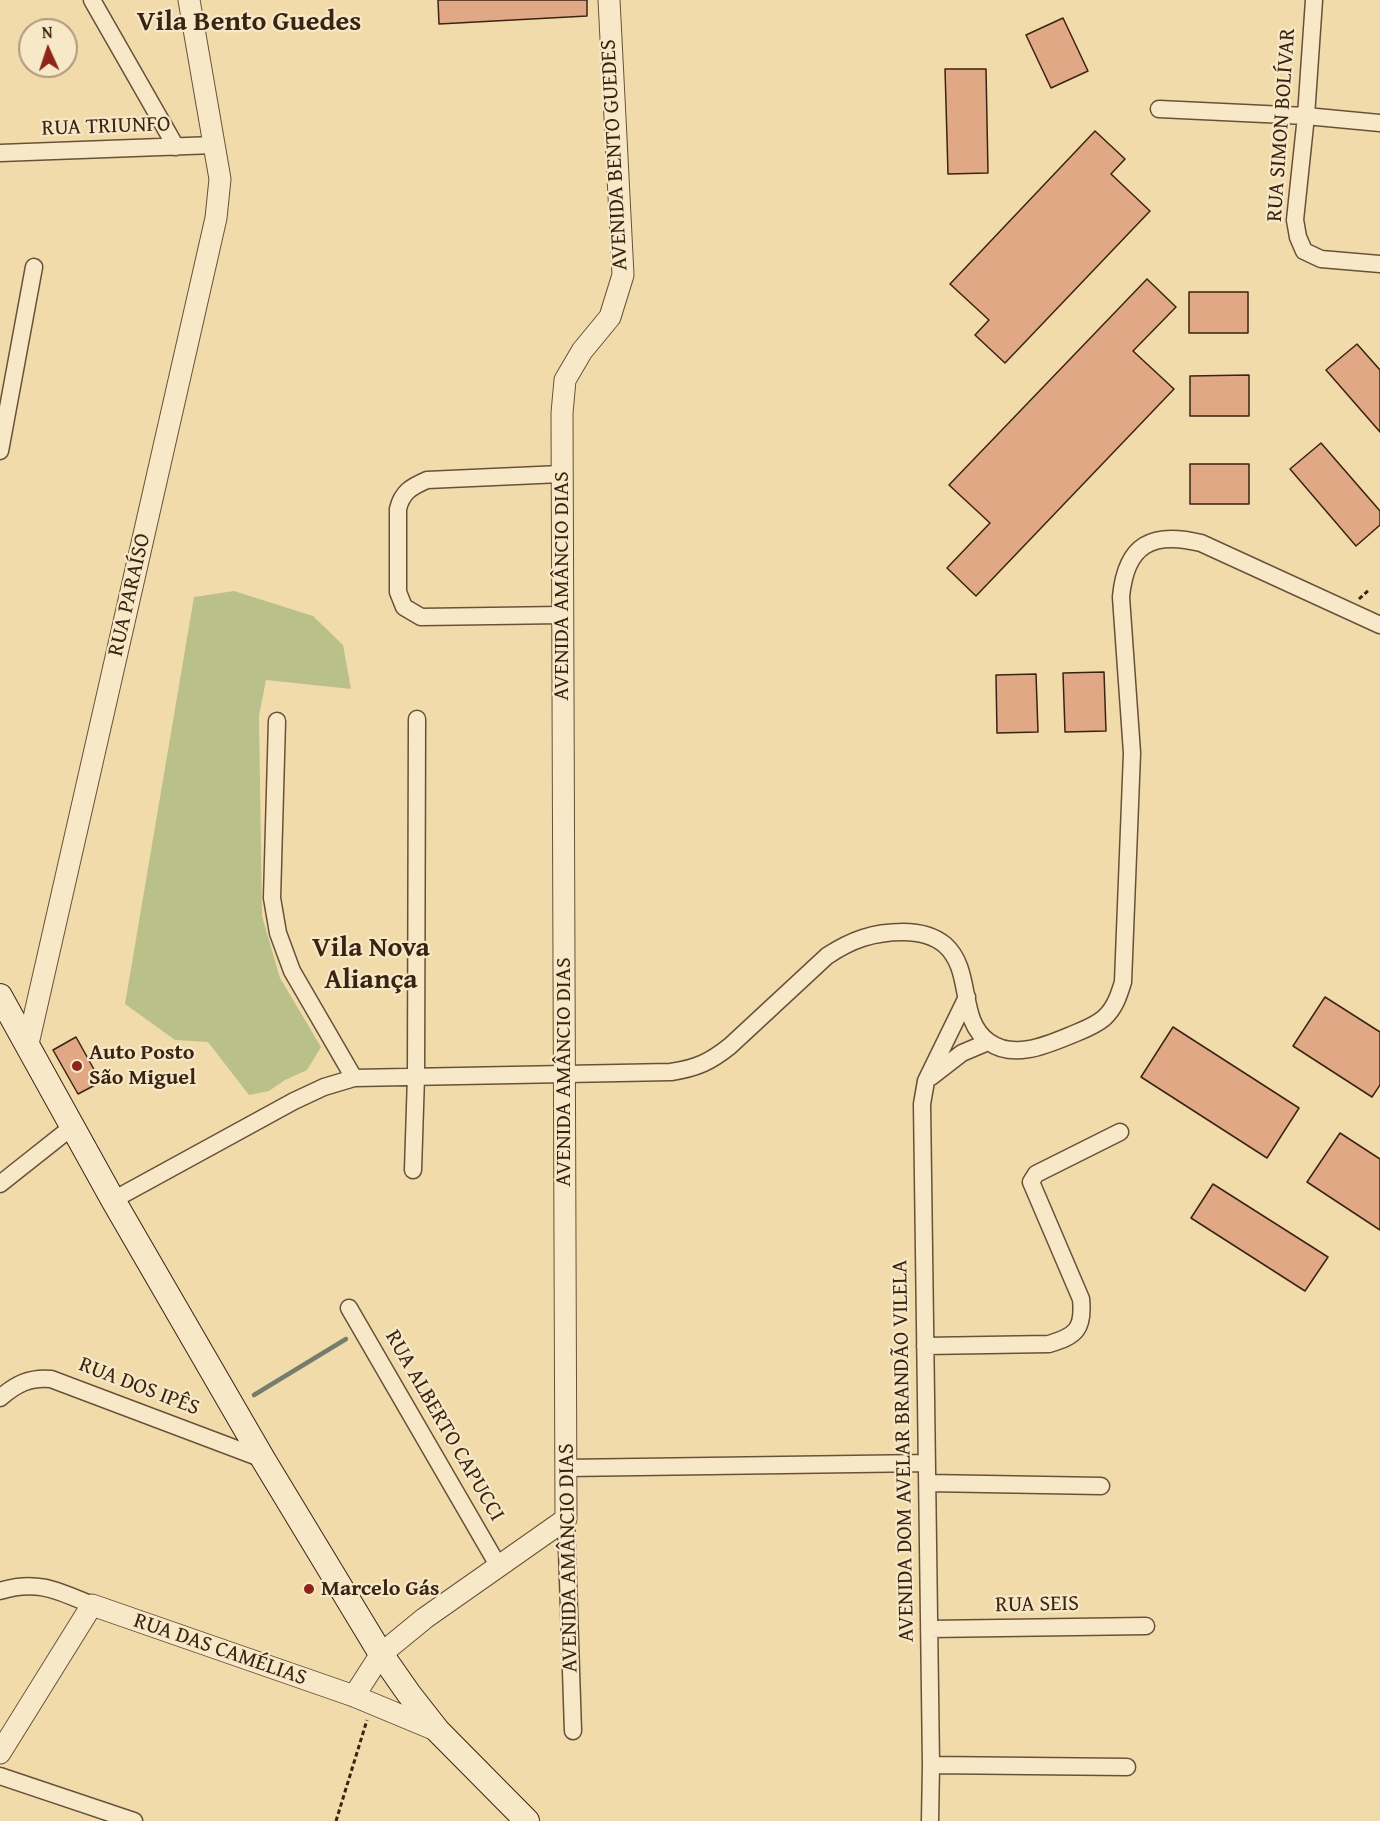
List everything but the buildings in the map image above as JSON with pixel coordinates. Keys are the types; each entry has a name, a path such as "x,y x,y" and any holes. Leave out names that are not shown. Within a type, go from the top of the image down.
{"main road":[{"path":"0,996 113,1200 263,1459 381,1654 438,1731 527,1821"}],"street":[{"path":"92,0 176,147"},
{"name":"RUA PARAÍSO","path":"28,1044 216,218 220,179 189,0"},
{"name":"AVENIDA BENTO GUEDES","path":"562,413 565,380 582,351 610,317 623,274 609,0"},
{"name":"AVENIDA BENTO GUEDES","path":"609,24 619,0"},
{"name":"RUA SIMON BOLÍVAR","path":"1314,0 1306,116 1295,220 1298,237 1304,251 1321,259 1380,264"},
{"path":"1159,109 1306,116 1380,123"},
{"name":"RUA TRIUNFO","path":"0,153 214,145"},
{"path":"0,451 34,267"},
{"name":"AVENIDA AMÂNCIO DIAS","path":"562,413 566,1519 573,1731"},
{"path":"561,474 427,480 413,486 401,496 398,509 398,592 404,608 421,617 561,615"},
{"path":"113,1200 294,1101 324,1087 354,1078 671,1072 695,1068 730,1046 826,956 844,944 875,934 911,932 928,934 939,940 958,960 970,1014 977,1029 988,1042 1012,1049 1029,1049 1047,1045 1095,1025 1105,1018 1119,996 1125,957 1132,753 1121,597 1127,568 1135,554 1146,544 1161,538 1179,538 1201,543 1380,625"},
{"path":"413,1170 416,1076 417,719"},
{"path":"277,721 272,898 278,933 292,971 354,1078"},
{"name":"AVENIDA DOM AVELAR BRANDÃO VILELA","path":"930,1821 922,1104 926,1081 967,997"},
{"path":"926,1081 962,1053 988,1042"},
{"path":"0,1184 72,1127"},
{"path":"925,1346 1049,1344 1067,1338 1080,1327 1083,1314 1081,1299 1031,1182 1036,1174 1120,1132"},
{"name":"RUA ALBERTO CAPUCCI","path":"349,1308 499,1567"},
{"name":"RUA DOS IPÊS","path":"0,1398 21,1383 36,1378 51,1378 263,1459"},
{"path":"566,1468 927,1463"},
{"path":"928,1483 1101,1486"},
{"path":"363,1700 381,1654 425,1618 566,1519"},
{"name":"RUA DAS CAMÉLIAS","path":"0,1591 14,1586 34,1585 55,1589 92,1605 363,1700 438,1731"},
{"path":"0,1753 92,1605"},
{"name":"RUA SEIS","path":"929,1629 1146,1626"},
{"path":"931,1765 1127,1767"},
{"path":"0,1776 134,1821"}],"path":[{"path":"336,1821 363,1700"}],"green space":[{"path":"234,591 313,616 343,645 351,689 266,680 259,716 262,916 280,978 321,1047 307,1070 285,1080 269,1091 249,1095 208,1042 175,1040 125,1004 194,597"}],"waterway":[{"path":"254,1395 346,1339"}],"place":[{"name":"Auto Posto São Miguel","path":"77,1066"},
{"name":"Marcelo Gás","path":"309,1589"}],"district":[{"name":"Vila Bento Guedes","path":"249,23"},
{"name":"Vila Nova Aliança","path":"371,965"}]}
